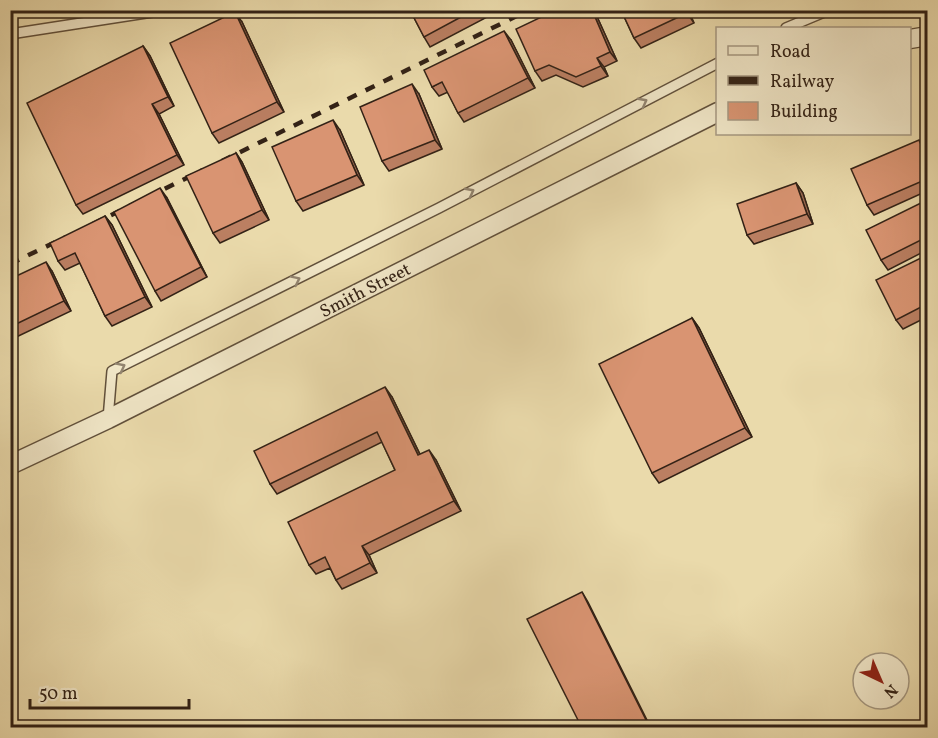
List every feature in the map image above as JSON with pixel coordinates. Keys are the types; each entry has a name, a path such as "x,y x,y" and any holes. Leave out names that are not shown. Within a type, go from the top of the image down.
{"street":[{"path":"911,39 927,36"},
{"name":"Smith Street","path":"10,465 108,419 716,113"}],"lane":[{"path":"788,27 829,10"},
{"path":"10,34 159,11"},
{"path":"108,419 112,371 439,208 716,64"}],"building":[{"path":"410,10 474,10 424,37"},
{"path":"556,10 592,10 610,52 597,58 601,66 576,77 549,65 535,71 516,29"},
{"path":"621,10 686,10 687,13 634,38"},
{"path":"235,12 277,102 212,133 170,43"},
{"path":"504,31 528,78 458,113 442,82 432,87 424,70"},
{"path":"143,46 168,97 152,104 177,155 76,205 27,103"},
{"path":"412,84 435,140 382,161 360,107"},
{"path":"333,120 357,175 296,201 272,147"},
{"path":"919,140 927,159 927,179 867,205 851,169"},
{"path":"236,153 262,210 213,233 186,176"},
{"path":"796,183 807,214 747,235 737,204"},
{"path":"160,188 201,267 155,291 114,212"},
{"path":"927,200 927,237 881,260 866,230"},
{"path":"105,216 145,297 105,316 75,253 58,261 50,243"},
{"path":"927,255 927,304 896,320 876,280"},
{"path":"46,262 64,301 10,327 10,279"},
{"path":"692,318 745,428 652,473 599,364"},
{"path":"385,387 418,455 429,450 454,501 362,546 370,563 336,580 325,557 309,565 288,522 395,470 377,432 270,484 254,451"},
{"path":"582,592 650,728 582,728 527,619"}],"railway":[{"path":"222,161 529,10"},
{"path":"93,224 203,170"},
{"path":"10,264 66,237"}]}
